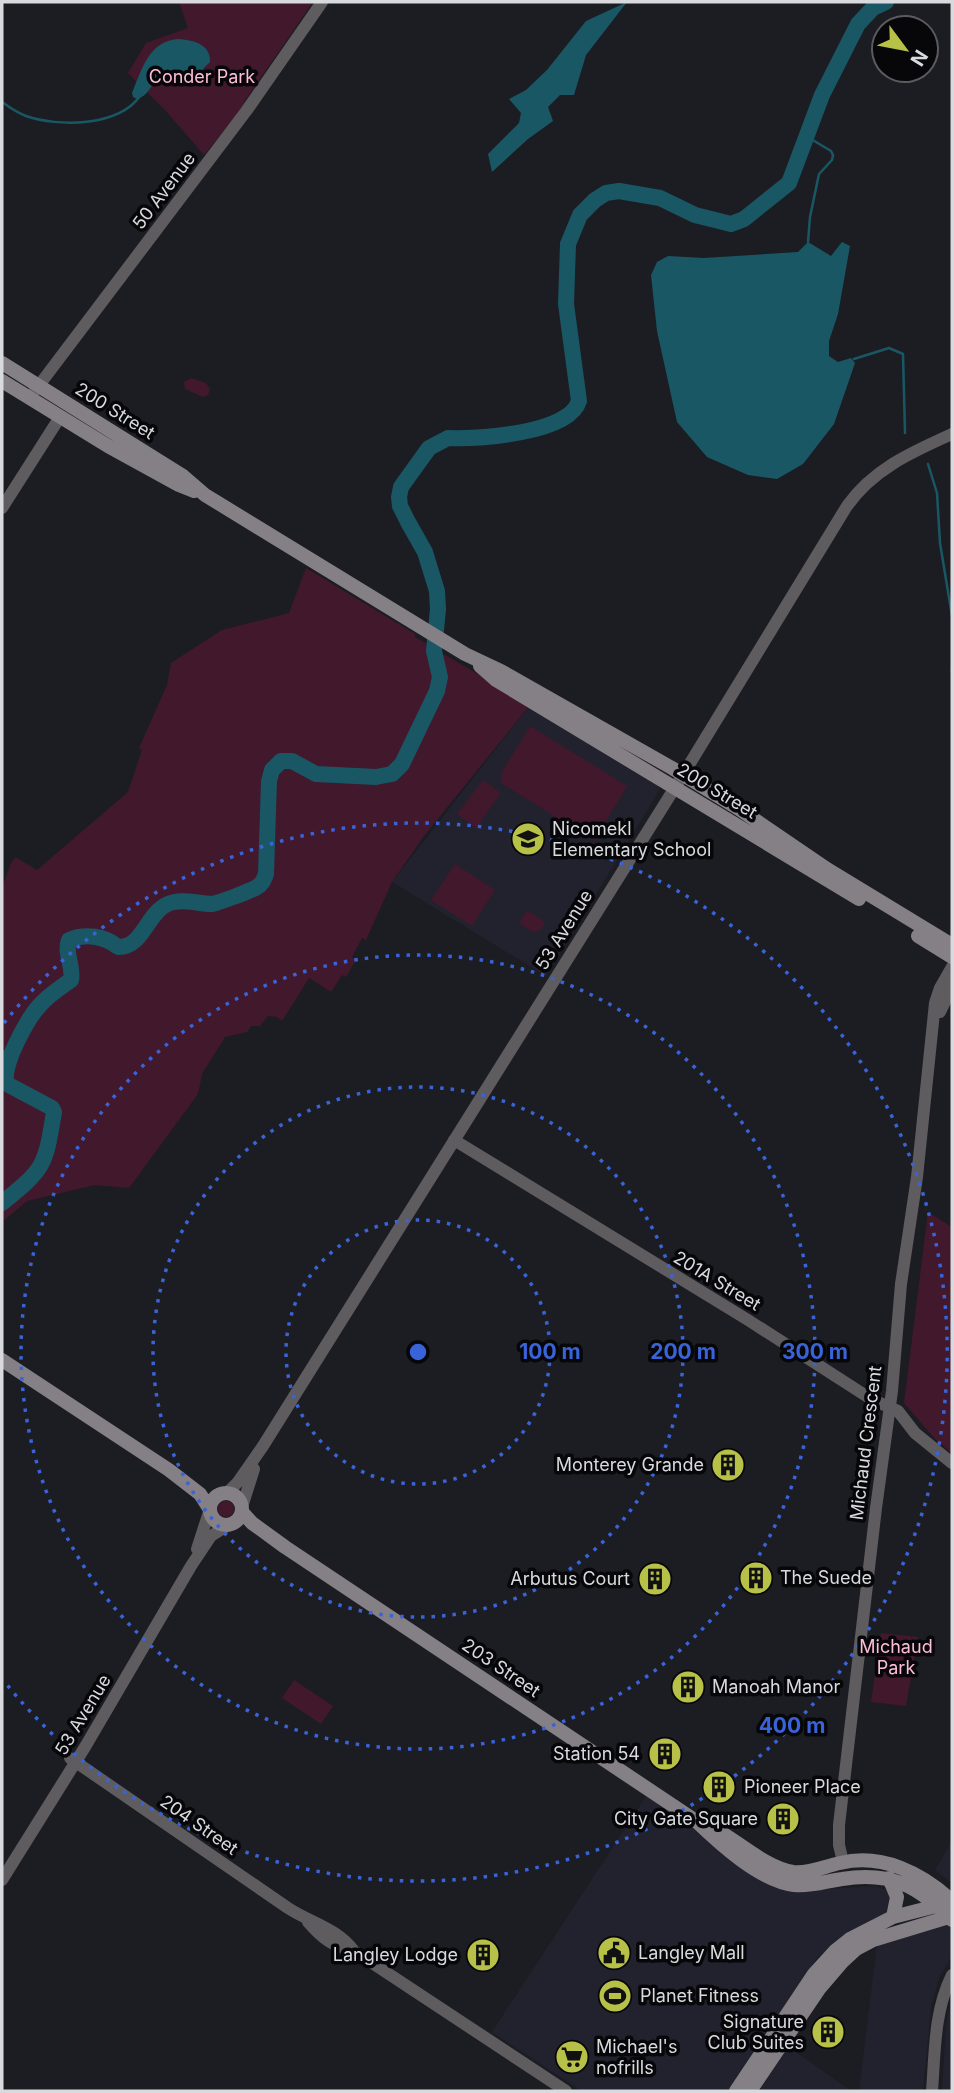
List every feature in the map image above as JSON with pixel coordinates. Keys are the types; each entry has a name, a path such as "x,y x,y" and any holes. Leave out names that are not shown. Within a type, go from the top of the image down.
{"main road":[{"name":"200 Street","path":"2,363 183,476 205,495 417,625 460,651 558,702 683,775 739,809 827,869 952,945"},
{"name":"200 Street","path":"2,381 178,485 205,495"},
{"path":"60,417 69,415 112,438 131,443"},
{"name":"200 Street","path":"460,651 496,680 952,957"},
{"path":"2,1360 169,1470 200,1494 216,1522 228,1525 237,1521 242,1509 237,1497 169,1470"},
{"path":"209,1510 213,1498 225,1493"},
{"name":"203 Street","path":"242,1509 253,1523 285,1547 696,1821 744,1861 771,1877 792,1885 869,1876 889,1878 909,1886 949,1910"},
{"name":"203 Street","path":"228,1525 285,1547"},
{"name":"203 Street","path":"696,1821 736,1840 777,1867 797,1872 843,1862 892,1864 936,1885 949,1910"},
{"path":"744,1861 762,1858"},
{"path":"889,1878 897,1897 893,1917"},
{"path":"736,2091 825,1961 850,1939 893,1917 949,1910"},
{"path":"750,2091 819,1989 843,1961 873,1940 949,1910"}],"street":[{"name":"50 Avenue","path":"29,398 243,115 322,2"},
{"path":"2,508 60,417"},
{"name":"53 Avenue","path":"225,1493 238,1482 263,1446 675,788 853,498 866,483 890,464 952,434"},
{"name":"Michaud Crescent","path":"843,1862 839,1845 839,1825 874,1516 890,1406 901,1284 917,1177 937,995 952,967"},
{"name":"Michaud Crescent","path":"933,1028 952,987"},
{"name":"201A Street","path":"454,1140 872,1399 890,1406 904,1417 915,1433 952,1462"},
{"name":"53 Avenue","path":"242,1509 247,1486 263,1446"},
{"name":"53 Avenue","path":"191,1566 209,1510"},
{"name":"53 Avenue","path":"2,1868 109,1704 191,1566 211,1536 228,1525"},
{"name":"53 Avenue","path":"2,1880 73,1760 78,1745 109,1704"},
{"name":"204 Street","path":"73,1760 307,1920 327,1927 344,1939 354,1951 566,2091"},
{"path":"932,2091 938,2017 952,1975"}],"shaded area":[{"name":"Nicomekl Elementary School","path":"530,705 659,785 659,791 546,976 392,882"},
{"name":"Langley Mall","path":"647,1795 815,1890 875,1886 886,1890 891,1898 887,1914 831,1946 816,1959 727,2091 582,2091 492,2032"},
{"path":"952,1841 952,1883 935,1870"},
{"path":"943,1924 952,1928 952,1956 939,1978 931,2007 923,2091 859,2091 877,1943"},
{"path":"952,1994 952,2091 942,2091 946,2026"},
{"path":"789,2047 850,2090 859,2091 759,2091"}],"green space":[{"name":"Conder Park","path":"179,2 313,2 243,107 204,155 128,73 146,43 188,28"},
{"path":"191,378 206,383 210,389 208,395 203,397 185,389 184,382"},
{"path":"306,568 530,705 424,836 392,882 366,940 362,938 352,957 356,960 346,977 342,975 331,992 309,978 282,1021 268,1016 260,1026 251,1026 247,1032 225,1037 202,1074 198,1094 129,1188 95,1185 27,1201 2,1222 2,886 11,864 15,857 37,870 128,792 142,750 139,748 167,685 171,663 222,630 289,613"},
{"path":"530,726 627,786 594,841 501,783 501,773"},
{"path":"483,780 501,793 476,828 457,814"},
{"path":"455,864 495,890 472,926 431,900"},
{"path":"527,910 545,922 541,930 533,932 519,923"},
{"path":"928,1212 952,1227 952,1453 936,1440 904,1403"},
{"path":"223,1501 229,1501 234,1509 232,1515 223,1517 218,1512 218,1506"},
{"name":"Michaud Park","path":"881,1633 918,1637 906,1706 871,1702"},
{"path":"294,1680 333,1706 321,1724 282,1698"}],"water":[{"path":"627,2 586,55 574,95 560,95 548,107 553,121 528,139 492,172 488,154 519,123 521,113 509,99 526,90 547,70 586,21"},
{"path":"178,39 200,44 208,51 210,62 191,81 163,72 142,97 133,97 139,75 153,51 168,41"},
{"path":"808,242 831,256 842,242 850,246 838,314 829,341 829,356 838,362 851,358 855,363 834,424 803,464 777,479 748,475 707,457 677,422 657,331 651,275 657,262 668,256 704,258 798,252"},
{"path":"33,1175 39,1177 2,1207 2,1199"}],"waterway":[{"path":"2,1203 27,1182 45,1156 54,1112 52,1108 7,1084 6,1076 16,1043 35,1011 71,980 69,940 95,937 118,947 127,946 165,905 184,901 212,904 259,886 266,874 269,781 272,770 281,761 292,761 316,774 376,777 392,774 402,764 437,691 440,677 434,651 437,591 425,552 400,506 401,487 429,448 448,438 521,432 559,421 572,412 579,401 566,304 568,244 580,215 606,193 619,191 660,198 695,215 731,224 744,219 789,183 822,95 858,24 873,8 886,2"},
{"path":"2,102 26,116 70,123 103,119 117,114 140,96"},
{"path":"806,136 831,151 833,155 832,160 819,174 808,242"},
{"path":"854,359 889,348 903,354 905,433"},
{"path":"928,464 937,493 940,543 952,616"},
{"path":"2,1051 10,1054"}],"place":[{"name":"Nicomekl Elementary School","path":"528,839"},
{"name":"Monterey Grande","path":"728,1465"},
{"name":"The Suede","path":"756,1578"},
{"name":"Arbutus Court","path":"655,1579"},
{"name":"Manoah Manor","path":"688,1687"},
{"name":"Station 54","path":"665,1754"},
{"name":"Pioneer Place","path":"719,1787"},
{"name":"City Gate Square","path":"783,1819"},
{"name":"Langley Mall","path":"614,1953"},
{"name":"Langley Lodge","path":"483,1955"},
{"name":"Planet Fitness","path":"615,1996"},
{"name":"Signature Club Suites","path":"828,2032"},
{"name":"Michael's nofrills","path":"572,2057"}]}
